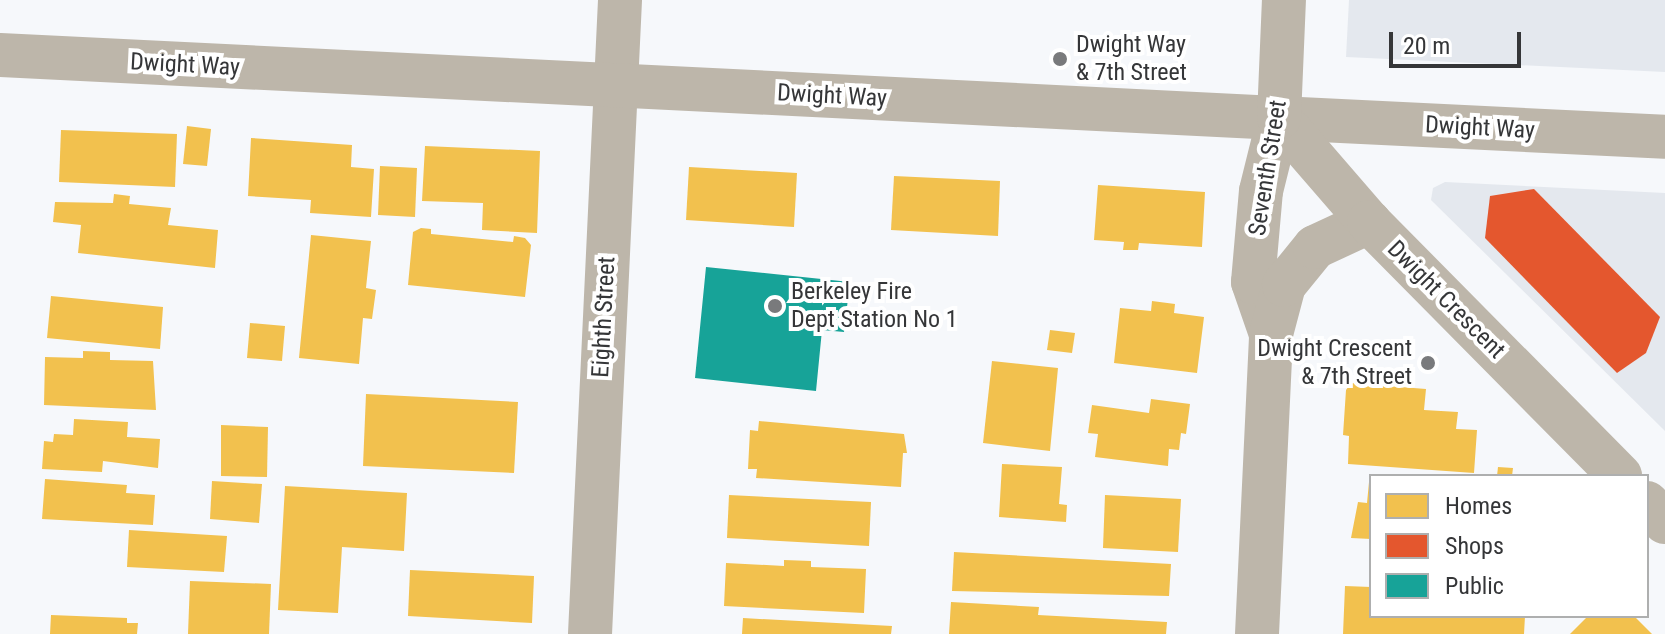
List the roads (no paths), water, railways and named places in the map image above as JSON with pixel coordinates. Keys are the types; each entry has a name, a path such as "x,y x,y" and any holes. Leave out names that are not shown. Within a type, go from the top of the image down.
{"street":[{"name":"Eighth Street","path":"590,634 620,0"},
{"name":"Seventh Street","path":"1271,334 1253,282 1261,191 1279,118 1284,0"},
{"name":"Dwight Way","path":"0,55 1665,137"},
{"name":"Dwight Crescent","path":"1279,118 1369,222 1618,474"},
{"name":"Seventh Street","path":"1257,634 1271,334 1284,285 1315,247 1369,222"},
{"path":"1649,505 1665,522"}],"place":[{"name":"Dwight Way & 7th Street","path":"1060,59"},
{"name":"Berkeley Fire Dept Station No 1","path":"775,306"},
{"name":"Dwight Crescent & 7th Street","path":"1428,363"}]}
